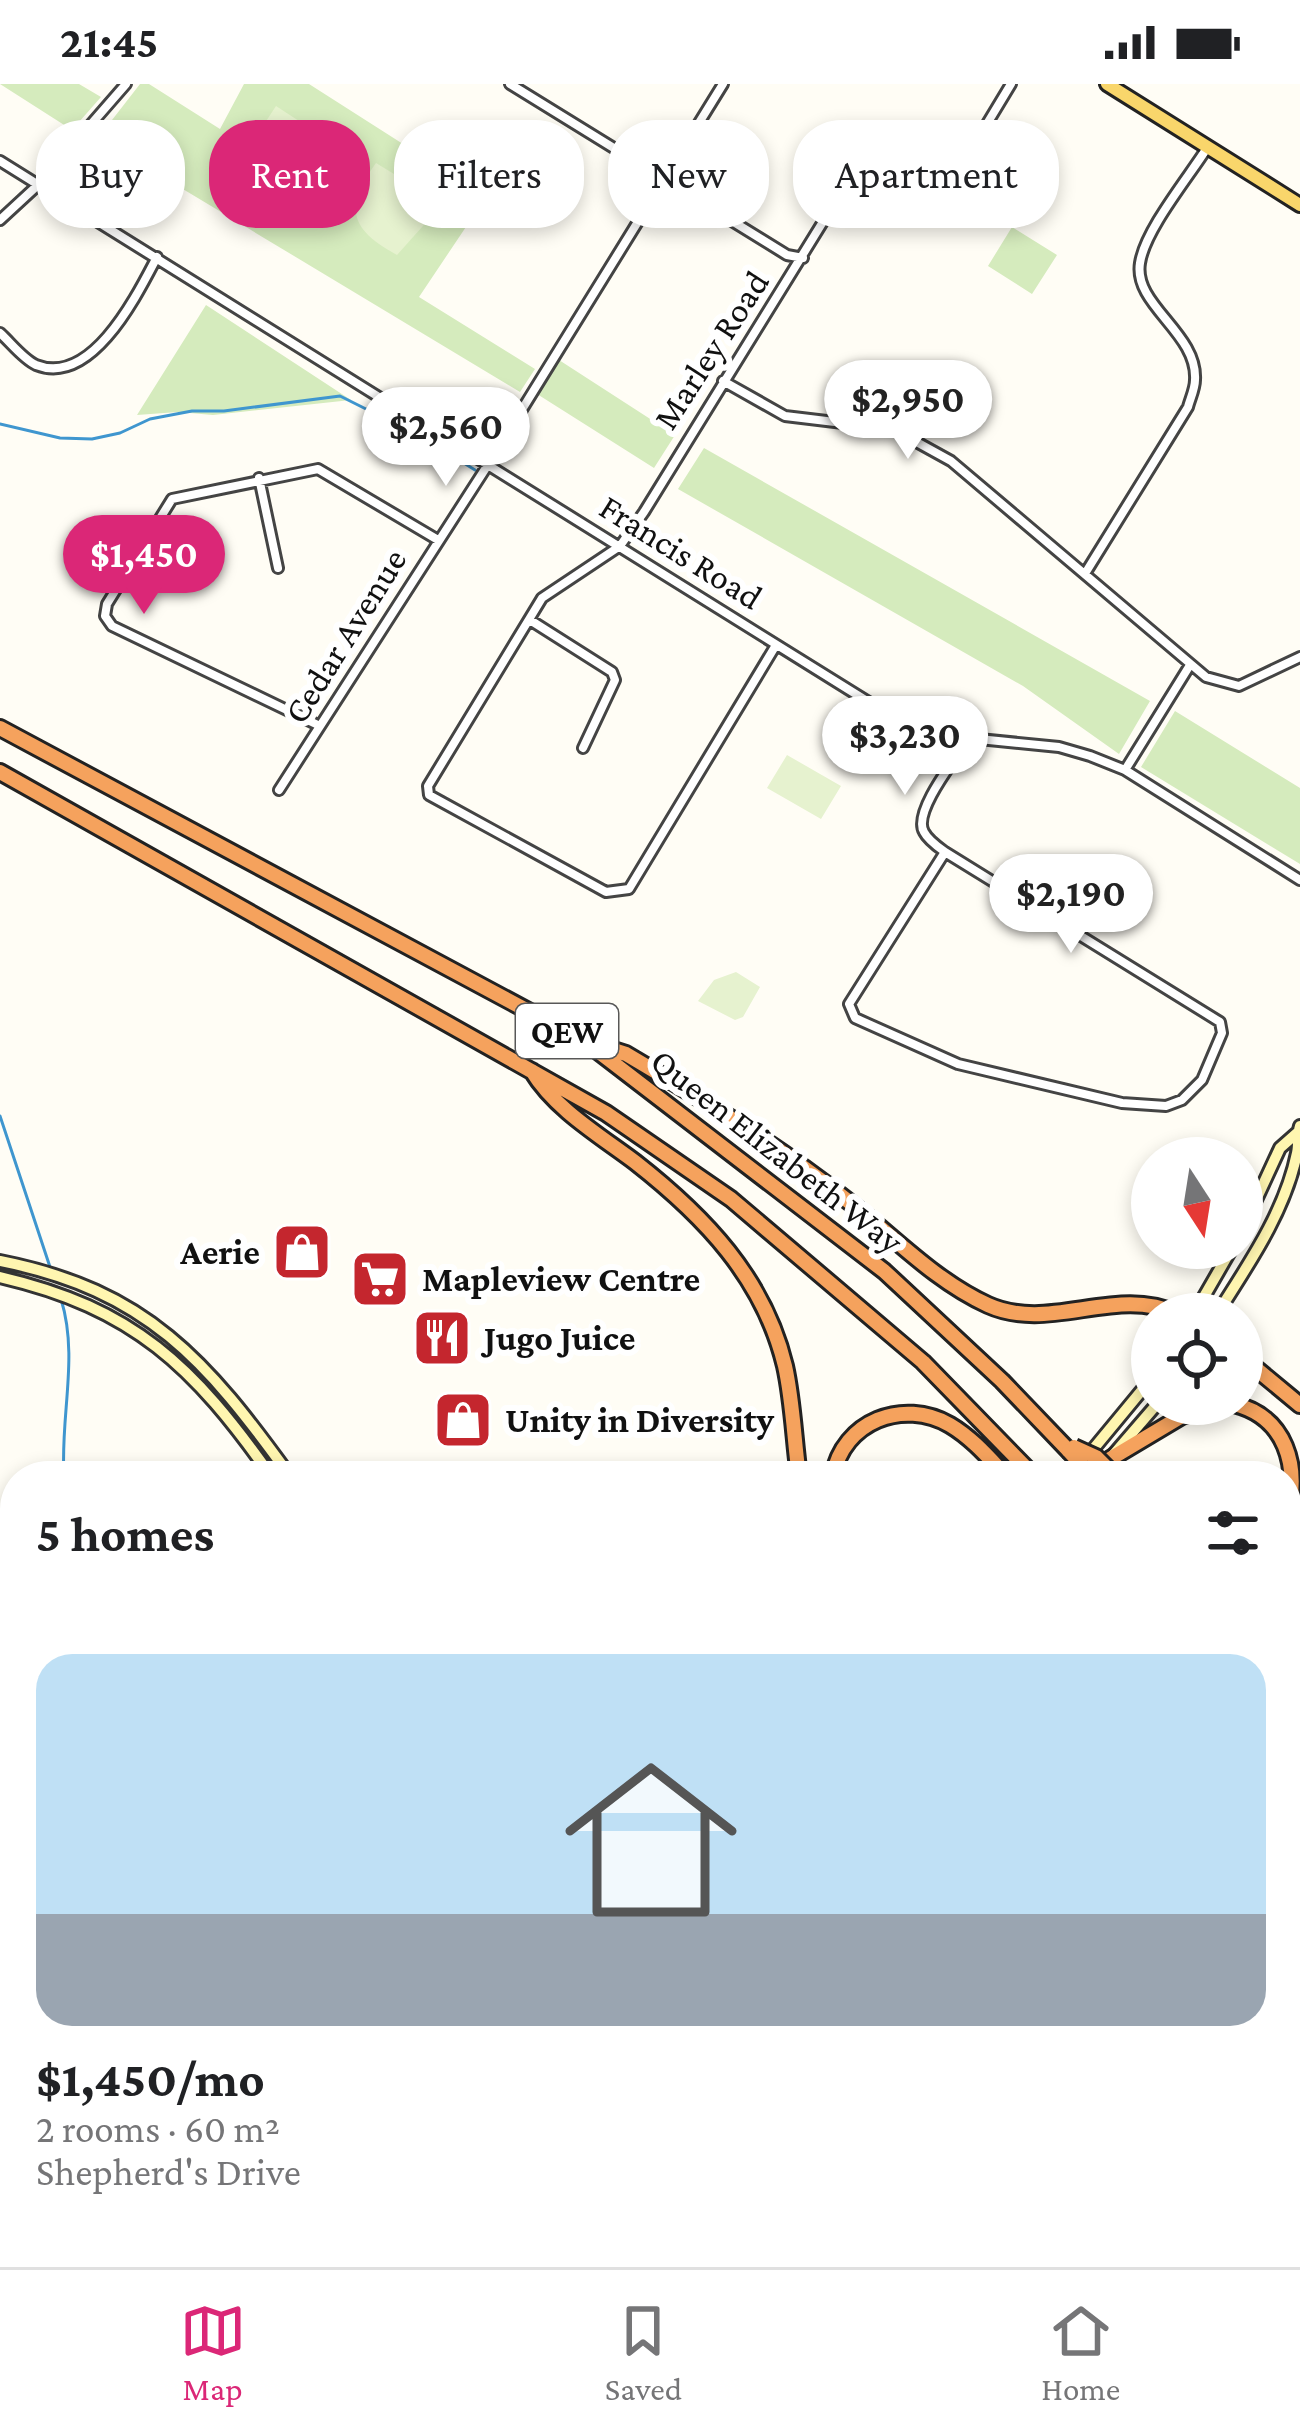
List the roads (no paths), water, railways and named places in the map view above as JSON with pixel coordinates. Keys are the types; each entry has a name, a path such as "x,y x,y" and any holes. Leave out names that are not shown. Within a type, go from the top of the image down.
{"highway":[{"name":"Queen Elizabeth Way","path":"0,728 586,1042 884,1271 1081,1461"},
{"name":"Queen Elizabeth Way","path":"0,772 606,1113 731,1199 923,1362 1019,1461"},
{"path":"586,1042 626,1054 760,1138 846,1199 931,1269 993,1308 1064,1312 1131,1304"},
{"path":"529,1066 544,1092 657,1180 741,1266 771,1323 785,1368 797,1461"},
{"path":"1263,1375 1300,1406"},
{"path":"836,1461 853,1435 881,1417 908,1412 951,1426 990,1461"},
{"path":"1263,1415 1293,1450 1294,1461"},
{"path":"1110,1459 1167,1425"},
{"path":"1068,1446 1100,1461"}],"main road":[{"path":"1107,84 1300,205"},
{"path":"1263,1185 1280,1148 1298,1129"},
{"path":"1230,1293 1276,1212 1297,1152 1298,1129"},
{"path":"0,1261 44,1271 106,1295 159,1325 224,1387 279,1461"},
{"path":"0,1276 98,1307 151,1339 220,1408 260,1461"},
{"path":"1083,1461 1131,1403"},
{"path":"1110,1459 1139,1425"}],"street":[{"path":"95,120 126,84"},
{"path":"510,84 608,145"},
{"name":"Cedar Avenue","path":"700,120 723,84"},
{"name":"Marley Road","path":"620,546 866,152 886,143 969,145 979,137 1011,84"},
{"path":"1086,572 1188,407 1196,380 1192,354 1147,294 1139,265 1146,244 1207,148"},
{"name":"Francis Road","path":"0,161 36,182"},
{"path":"0,220 36,187"},
{"name":"Francis Road","path":"110,228 883,711 969,738 1058,747 1125,770 1300,880"},
{"name":"Cedar Avenue","path":"279,790 633,228"},
{"path":"744,228 788,255 803,258"},
{"path":"0,333 31,363 67,367 88,355 128,312 157,257"},
{"path":"724,381 785,416 893,429 951,461 1206,677 1239,686 1300,657"},
{"path":"320,726 112,626 105,616 107,604 172,499 304,468 326,470 438,540"},
{"path":"259,478 278,568"},
{"path":"620,546 542,598 428,786 430,795 606,892 629,890 776,645"},
{"path":"530,620 612,672 615,680 583,748"},
{"path":"1125,770 1190,665"},
{"path":"945,853 849,1004 855,1018 958,1064 1122,1103 1166,1106 1182,1100 1202,1080 1222,1033 1220,1022 945,853 926,836 920,818 969,738"}],"waterway":[{"path":"0,424 60,438 92,439 150,419 192,411 340,396 475,470"},
{"path":"0,1116 50,1267"},
{"path":"61,1299 69,1365 63,1461"}],"place":[{"name":"Aerie","path":"302,1252"},
{"name":"Mapleview Centre","path":"380,1279"},
{"name":"Jugo Juice","path":"442,1338"},
{"name":"Unity in Diversity","path":"463,1420"}]}
